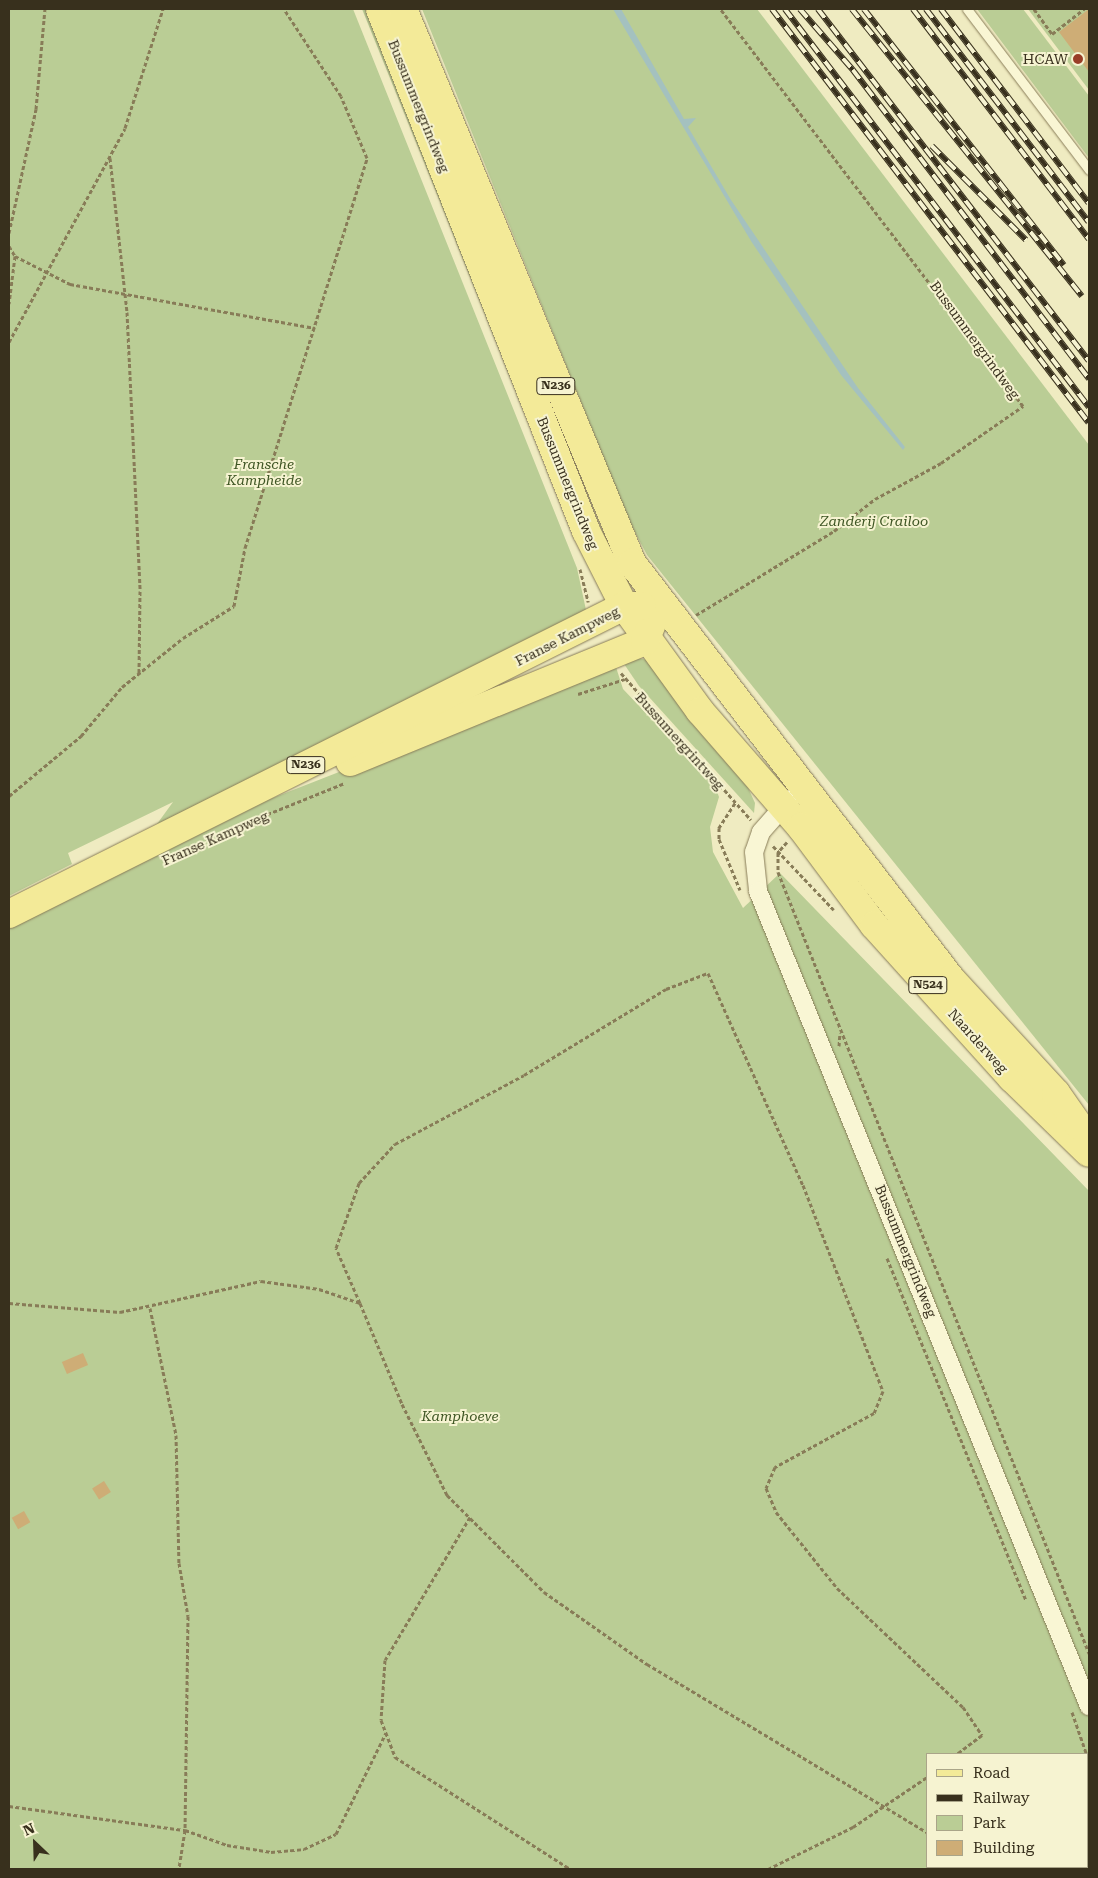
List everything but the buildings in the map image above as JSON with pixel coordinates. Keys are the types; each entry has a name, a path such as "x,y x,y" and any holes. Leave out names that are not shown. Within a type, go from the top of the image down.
{"main road":[{"name":"Bussummergrindweg","path":"380,9 454,163 619,540 661,605 804,788"},
{"name":"Bussummergrindweg","path":"403,9 454,163 586,531 624,606 645,640 782,805"},
{"name":"Franse Kampweg","path":"9,914 197,822 624,606 661,605"},
{"path":"645,640 661,605"},
{"name":"Franse Kampweg","path":"197,822 645,640"},
{"name":"Naarderweg","path":"804,788 951,979 1056,1093 1089,1140"},
{"name":"Naarderweg","path":"782,805 874,925 1012,1078 1089,1152"}],"street":[{"name":"Bussummergrindweg","path":"804,788 782,805 761,832 754,852 758,891 1088,1703"}],"lane":[{"path":"967,9 1089,170"}],"path":[{"path":"9,233 36,109 45,9"},
{"path":"9,342 125,128 163,9"},
{"path":"9,796 80,736 98,711 139,673 183,638 234,606 244,548 368,158 341,96 284,9"},
{"name":"Bussummergrindweg","path":"678,626 834,532 875,499 940,463 1023,406 721,9"},
{"path":"1034,9 1052,34 1084,9"},
{"path":"110,158 125,293 140,591 139,673"},
{"path":"9,246 15,256 46,275 125,293 315,328"},
{"path":"9,304 15,273 15,256"},
{"path":"9,288 15,273"},
{"name":"Bussumergrintweg","path":"568,698 625,679 736,803 719,828 719,839 743,898"},
{"name":"Franse Kampweg","path":"224,832 349,782"},
{"name":"Bussummergrindweg","path":"778,852 778,872 797,923 1089,1653"},
{"path":"926,1831 646,1664 544,1592 448,1495 402,1404 336,1248 359,1183 395,1144 524,1074 666,989 708,973 803,1185 882,1391 874,1413 775,1466 766,1488 776,1512 837,1588 963,1707 982,1735 958,1753"},
{"path":"9,1303 120,1312 150,1308 261,1281 319,1289 360,1303"},
{"path":"150,1308 176,1436 179,1563 188,1616 185,1830 179,1869"},
{"path":"470,1517 385,1660 381,1720 395,1756 570,1869"},
{"path":"1069,1701 1086,1753"},
{"path":"9,1806 185,1830 226,1845 272,1852 304,1849 336,1834 386,1733"},
{"path":"768,1869 884,1808 926,1778"}],"green space":[{"name":"Fransche Kampheide","path":"9,9 353,9 577,568 586,610 411,704 157,824 173,802 68,853 72,864 9,896"},
{"path":"362,9 371,9 527,420 434,187"},
{"name":"Zanderij Crailoo","path":"422,9 757,9 1089,445 1089,1105 647,555 629,521"},
{"path":"977,9 1023,9 1089,96 1089,158"},
{"name":"HCAW","path":"1028,9 1089,9 1089,90 1043,29"},
{"path":"631,656 647,660 745,781 755,803 754,813 639,686 620,658"},
{"name":"Kamphoeve","path":"615,664 623,689 715,786 719,797 710,827 713,852 743,908 780,873 1089,1191 1089,1869 9,1869 9,927 242,810"}],"water":[{"path":"613,9 621,9 684,119 696,118 688,127 731,200 858,388 905,447 903,450 841,375 751,241"}],"railway":[{"path":"772,9 1089,423"},
{"path":"785,9 1089,407"},
{"path":"800,9 853,70 1089,379"},
{"path":"818,9 1089,361"},
{"path":"852,9 1082,296"},
{"path":"864,9 1064,265"},
{"path":"913,9 1089,239"},
{"path":"926,9 1089,222"},
{"path":"941,9 1089,203"},
{"path":"932,146 1026,240"}],"place":[{"name":"HCAW","path":"1078,59"}]}
